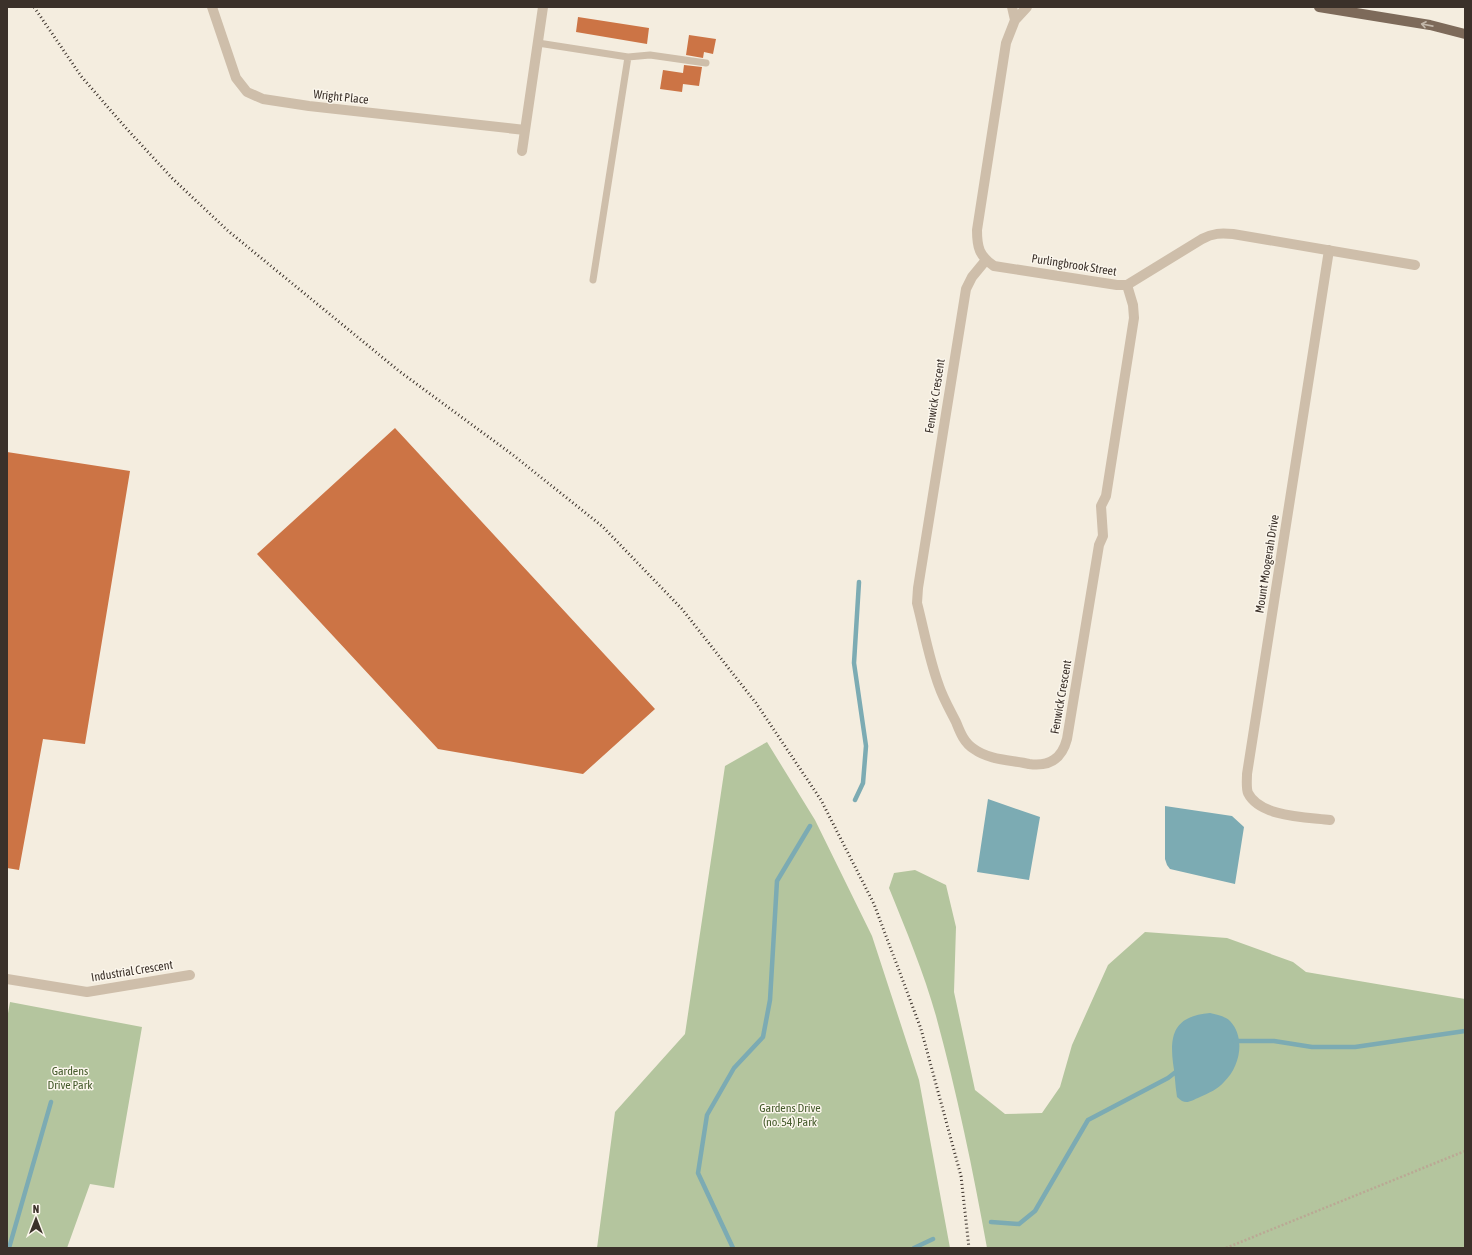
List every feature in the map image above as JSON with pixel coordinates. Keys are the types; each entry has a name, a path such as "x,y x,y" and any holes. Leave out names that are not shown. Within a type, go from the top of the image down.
{"main road":[{"path":"1319,7 1430,25 1465,34"}],"street":[{"name":"Wright Place","path":"212,7 236,78 247,92 262,99 309,106 525,130"},
{"path":"522,151 543,7"},
{"path":"1012,7 1015,20"},
{"path":"986,260 977,245 977,230 1006,43 1015,20 1027,7"},
{"name":"Purlingbrook Street","path":"986,260 994,266 1117,285 1127,285 1202,239 1214,234 1233,234 1415,265"},
{"name":"Mount Moogerah Drive","path":"1329,250 1247,774 1248,792 1257,804 1270,811 1330,820"},
{"name":"Fenwick Crescent","path":"986,260 972,278 966,289 919,581 917,603 941,693 965,742 972,748 989,757 1035,765 1045,764 1054,761 1060,756 1067,739 1099,544 1103,536 1101,506 1106,496 1134,318 1133,305 1127,285"},
{"name":"Industrial Crescent","path":"7,979 87,992 190,975"}],"lane":[{"path":"538,43 628,57 650,55 706,63"},
{"path":"593,280 628,57"}],"path":[{"path":"1226,1248 1465,1151"}],"green space":[{"name":"Gardens Drive (no. 54) Park","path":"767,742 815,820 872,936 919,1080 950,1248 597,1248 615,1112 685,1034 725,766"},
{"path":"915,870 946,885 956,927 954,992 975,1090 1005,1114 1042,1113 1060,1087 1072,1045 1108,965 1145,932 1227,938 1293,962 1306,972 1465,999 1465,1248 987,1248 964,1132 936,1016 920,968 889,888 894,873"},
{"name":"Gardens Drive Park","path":"10,1002 142,1027 114,1188 90,1184 67,1248 7,1248 7,1019"}],"water":[{"path":"988,799 1040,817 1029,880 977,872"},
{"path":"1165,806 1232,816 1244,827 1235,884 1170,869 1165,859"},
{"path":"1210,1013 1226,1018 1235,1028 1239,1044 1237,1061 1230,1076 1219,1087 1186,1102 1180,1100 1176,1093 1172,1052 1174,1034 1183,1022 1199,1015"}],"building":[{"path":"578,17 649,28 647,44 576,32"},
{"path":"689,35 716,39 713,54 704,52 703,58 686,55"},
{"path":"684,65 702,67 699,86 683,84 682,92 660,89 663,70 683,73"},
{"path":"395,428 655,709 583,774 438,749 257,554"},
{"path":"7,452 130,471 85,744 43,739 19,870 7,868"}],"waterway":[{"path":"855,800 863,783 866,746 854,663 859,582"},
{"path":"733,1248 698,1173 707,1115 734,1068 763,1037 770,1000 777,881 810,826"},
{"path":"1234,1041 1274,1041 1312,1047 1355,1047 1465,1031"},
{"path":"991,1222 1019,1224 1035,1211 1088,1120 1168,1078 1177,1071"},
{"path":"9,1248 51,1102"},
{"path":"914,1248 933,1239"}],"railway":[{"path":"34,7 81,76 172,178 227,230 399,371 513,455 603,527 682,609 756,703 821,800 874,904 921,1029 961,1176 969,1248"}]}
